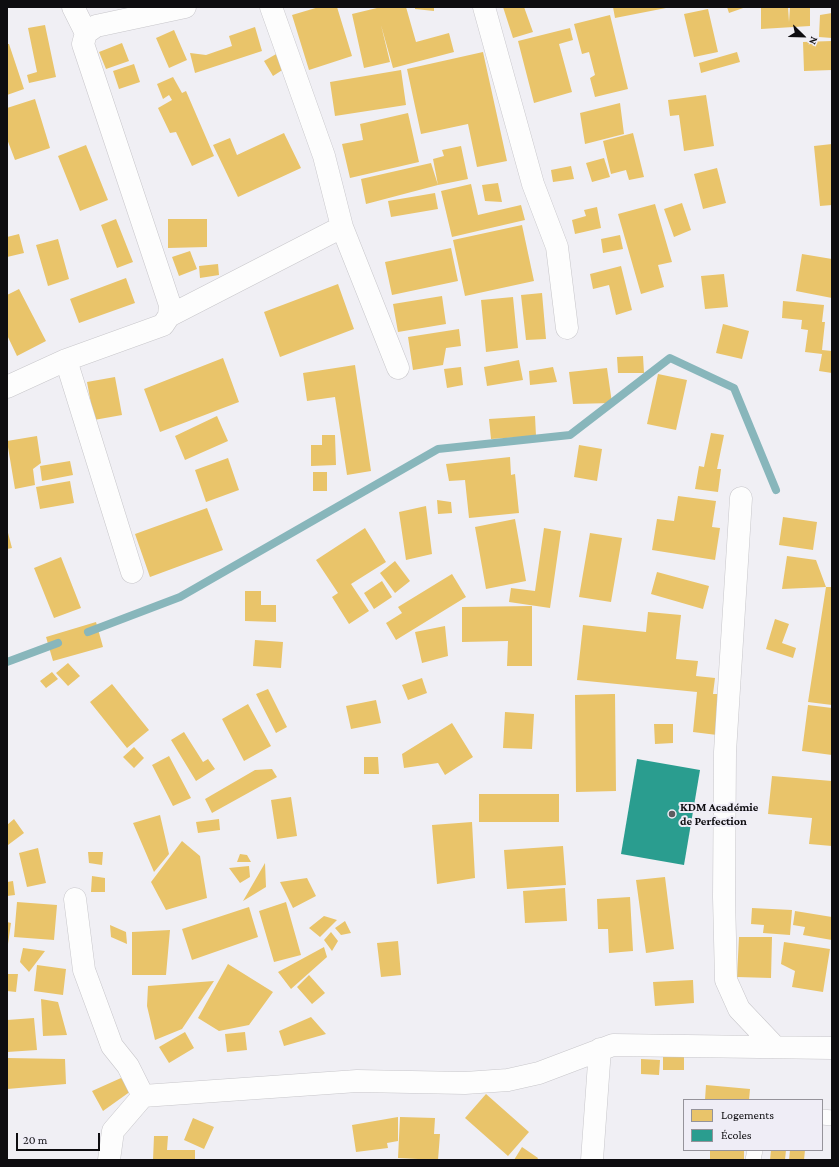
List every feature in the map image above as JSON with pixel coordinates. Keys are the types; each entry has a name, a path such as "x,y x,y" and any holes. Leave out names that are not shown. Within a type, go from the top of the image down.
{"street":[{"path":"73,7 86,33"},
{"path":"7,387 66,360 163,325 169,316 170,305 83,44 86,33 96,26 185,7"},
{"path":"271,7 324,156 342,227 398,368"},
{"path":"484,7 533,184 557,247 568,328"},
{"path":"169,316 342,227"},
{"path":"66,360 132,572"},
{"path":"741,498 725,752 724,897 726,980 739,1009 775,1047"},
{"path":"75,899 84,970 112,1046 138,1081 143,1096"},
{"path":"109,1160 113,1131 143,1096 357,1081 465,1083 508,1080 539,1073 613,1044 832,1048"},
{"path":"592,1160 600,1049"}],"building: Logements":[{"path":"319,7 337,7 352,56 309,70 292,15"},
{"path":"381,7 406,7 416,42 449,33 454,52 393,68 381,25 390,62 364,68 352,14"},
{"path":"415,7 434,7 434,11 415,9"},
{"path":"503,7 524,7 533,32 513,38"},
{"path":"613,7 666,7 666,8 615,18"},
{"path":"727,7 746,7 729,13"},
{"path":"761,7 788,7 789,22 790,7 810,7 810,26 761,29"},
{"path":"708,9 718,52 694,57 684,14"},
{"path":"832,13 832,38 819,37 820,15"},
{"path":"610,15 628,89 595,97 590,78 595,75 589,52 582,54 574,24"},
{"path":"45,25 56,77 29,83 27,75 37,72 28,28"},
{"path":"255,27 262,51 195,73 190,53 206,55 232,46 229,36"},
{"path":"570,28 573,40 559,44 572,92 534,103 518,41"},
{"path":"174,30 187,60 169,68 156,38"},
{"path":"832,41 832,70 804,71 803,42"},
{"path":"122,43 129,61 106,69 99,52"},
{"path":"7,44 9,44 24,89 7,95"},
{"path":"483,52 507,161 477,167 468,124 421,134 407,69"},
{"path":"737,52 740,62 701,73 699,63"},
{"path":"278,53 287,67 273,76 264,61"},
{"path":"134,64 140,82 119,89 113,71"},
{"path":"401,70 406,105 335,116 330,82"},
{"path":"173,77 182,93 186,91 214,156 192,166 176,132 170,133 158,108 172,100 169,95 163,99 157,84"},
{"path":"706,95 714,146 684,151 679,115 670,116 668,100"},
{"path":"35,99 50,148 15,160 7,139 7,108"},
{"path":"620,103 624,134 585,144 580,113"},
{"path":"408,113 419,162 350,178 342,144 363,140 360,124"},
{"path":"284,133 301,168 238,197 213,145 230,138 237,155"},
{"path":"633,133 644,177 629,180 626,170 611,174 603,141"},
{"path":"832,144 832,205 820,206 814,146"},
{"path":"86,145 108,200 80,211 58,156"},
{"path":"461,146 468,179 438,185 433,159 444,156 442,150"},
{"path":"604,158 610,177 592,182 586,163"},
{"path":"431,163 438,185 366,204 361,179"},
{"path":"571,166 574,179 553,182 551,170"},
{"path":"717,168 726,203 703,209 694,174"},
{"path":"498,183 502,202 485,201 482,185"},
{"path":"471,184 478,215 521,205 525,220 452,237 441,191"},
{"path":"435,193 438,209 391,217 388,201"},
{"path":"682,203 691,230 674,237 664,209"},
{"path":"655,204 672,262 658,265 664,287 641,294 618,214"},
{"path":"597,207 601,228 575,234 572,220 586,216 584,210"},
{"path":"116,219 133,262 117,268 101,225"},
{"path":"168,219 207,219 207,247 168,248"},
{"path":"522,225 534,281 465,296 453,240"},
{"path":"19,234 24,253 7,257 7,237"},
{"path":"620,235 623,249 603,253 601,239"},
{"path":"58,239 69,279 48,286 36,245"},
{"path":"451,248 458,281 392,295 385,262"},
{"path":"190,251 197,269 179,276 172,257"},
{"path":"802,254 832,259 832,298 796,291"},
{"path":"218,264 219,275 200,278 199,266"},
{"path":"621,266 632,310 616,315 609,285 593,289 590,274"},
{"path":"724,274 728,307 705,309 701,276"},
{"path":"126,278 135,303 79,323 70,299"},
{"path":"338,284 354,329 280,357 264,312"},
{"path":"19,289 46,341 17,356 7,335 7,295"},
{"path":"542,293 546,339 526,340 521,295"},
{"path":"442,296 446,324 398,332 393,304"},
{"path":"513,297 518,348 486,352 481,300"},
{"path":"783,301 824,305 822,322 825,322 822,350 832,351 832,373 819,371 822,354 805,352 808,330 801,329 802,320 782,318"},
{"path":"723,324 749,331 742,359 716,353"},
{"path":"459,329 461,346 446,348 443,365 413,370 408,337"},
{"path":"643,356 644,373 618,373 617,357"},
{"path":"223,358 239,402 160,432 144,389"},
{"path":"519,360 523,380 487,386 484,367"},
{"path":"355,365 371,471 347,475 335,397 307,401 303,373"},
{"path":"461,367 463,385 447,388 444,369"},
{"path":"553,367 557,382 530,385 529,371"},
{"path":"607,368 612,403 573,404 569,372"},
{"path":"658,374 687,380 676,430 647,424"},
{"path":"115,377 122,415 94,420 87,382"},
{"path":"217,416 228,441 185,460 175,436"},
{"path":"535,416 536,436 491,439 489,419"},
{"path":"711,433 724,435 717,469 721,469 718,492 695,489 699,466 704,467"},
{"path":"322,435 335,435 336,465 311,466 311,445 322,445"},
{"path":"37,436 41,463 33,469 35,485 15,489 7,441"},
{"path":"579,445 602,449 597,481 574,477"},
{"path":"510,457 511,475 515,474 519,513 469,518 465,480 449,481 446,464"},
{"path":"228,458 239,490 206,502 195,470"},
{"path":"70,461 73,475 42,481 40,466"},
{"path":"313,472 327,472 327,491 313,491"},
{"path":"70,481 74,503 40,509 36,487"},
{"path":"678,496 716,501 712,527 720,528 715,560 652,550 657,519 674,521"},
{"path":"437,500 451,502 452,513 438,514"},
{"path":"426,506 432,554 406,560 399,512"},
{"path":"207,508 223,550 150,577 135,534"},
{"path":"783,517 817,522 813,550 779,545"},
{"path":"515,519 526,581 486,589 475,527"},
{"path":"365,528 386,562 351,584 369,611 349,624 332,597 338,593 316,560"},
{"path":"544,528 561,531 550,608 509,602 511,588 535,591"},
{"path":"7,529 12,548 7,549"},
{"path":"590,533 622,538 611,602 579,597"},
{"path":"787,556 816,560 826,587 782,589"},
{"path":"61,557 81,608 54,618 34,568"},
{"path":"395,561 410,581 395,593 380,573"},
{"path":"657,572 709,586 703,609 651,594"},
{"path":"452,574 466,597 396,640 386,623 402,613 398,607"},
{"path":"382,581 392,597 374,609 364,593"},
{"path":"826,587 832,587 832,705 808,702"},
{"path":"245,591 261,591 261,605 276,605 276,622 245,621"},
{"path":"532,606 532,666 507,666 508,641 462,642 462,607"},
{"path":"648,612 681,615 676,659 698,661 696,676 715,678 713,694 721,694 717,735 693,732 697,692 577,680 583,625 646,632"},
{"path":"775,619 789,624 782,643 796,648 793,658 766,649"},
{"path":"96,622 103,647 53,661 46,637"},
{"path":"445,626 448,656 422,663 415,632"},
{"path":"255,640 283,642 281,668 253,666"},
{"path":"68,663 80,676 68,686 56,673"},
{"path":"52,672 58,679 46,688 40,681"},
{"path":"422,678 427,693 408,700 402,685"},
{"path":"112,684 149,730 127,748 90,702"},
{"path":"268,689 287,727 276,733 256,694"},
{"path":"615,694 616,791 576,792 575,695"},
{"path":"376,700 381,723 351,729 346,706"},
{"path":"248,704 271,746 244,761 222,719"},
{"path":"808,705 832,708 832,755 802,751"},
{"path":"505,712 534,714 532,749 503,748"},
{"path":"452,723 473,757 445,775 438,763 404,768 402,754"},
{"path":"654,724 673,724 673,743 655,744"},
{"path":"184,732 203,762 208,759 215,769 196,781 171,740"},
{"path":"134,747 144,758 134,768 123,757"},
{"path":"169,756 191,798 173,806 152,765"},
{"path":"364,757 378,757 379,774 364,774"},
{"path":"272,769 277,777 212,813 205,799 255,770"},
{"path":"772,776 832,781 832,846 809,844 812,818 768,814"},
{"path":"479,794 559,794 559,822 479,822"},
{"path":"291,797 297,836 277,839 271,800"},
{"path":"160,815 169,854 154,872 133,823"},
{"path":"14,819 24,833 8,845 7,825"},
{"path":"219,819 220,830 198,833 196,822"},
{"path":"472,822 475,878 437,884 432,825"},
{"path":"182,841 200,856 207,898 166,910 151,882"},
{"path":"563,846 566,885 507,889 504,850"},
{"path":"38,848 46,883 27,887 19,853"},
{"path":"88,852 103,852 102,865 89,863"},
{"path":"240,854 247,855 251,862 237,862"},
{"path":"265,863 266,887 243,901"},
{"path":"249,866 250,877 240,883 229,868"},
{"path":"92,876 105,878 105,892 91,892"},
{"path":"665,877 674,949 646,953 636,880"},
{"path":"307,878 316,896 293,908 280,882"},
{"path":"13,881 15,895 7,896 7,882"},
{"path":"565,888 567,921 525,923 523,891"},
{"path":"630,897 633,951 609,953 608,929 598,929 597,899"},
{"path":"17,902 57,905 54,940 14,937"},
{"path":"286,902 301,955 274,962 259,911"},
{"path":"249,907 258,937 192,960 182,929"},
{"path":"752,908 792,910 790,935 763,933 764,925 751,924"},
{"path":"795,911 832,917 832,940 803,935 805,927 793,925"},
{"path":"324,916 337,920 320,937 309,928"},
{"path":"345,921 351,933 341,935 335,928"},
{"path":"7,922 11,923 8,944 7,944"},
{"path":"110,925 126,932 127,944 111,937"},
{"path":"170,930 166,975 132,975 132,932"},
{"path":"331,932 338,941 332,951 324,940"},
{"path":"739,937 772,937 771,978 737,977"},
{"path":"398,941 401,975 381,977 377,943"},
{"path":"784,942 830,949 823,992 792,987 795,971 781,964"},
{"path":"324,947 327,957 291,989 278,972"},
{"path":"23,948 45,951 29,972 20,962"},
{"path":"228,964 273,992 249,1025 219,1031 198,1018"},
{"path":"37,965 66,969 63,995 34,991"},
{"path":"7,974 18,974 16,992 7,991"},
{"path":"309,975 325,993 312,1004 297,987"},
{"path":"693,980 694,1003 655,1006 653,982"},
{"path":"214,981 182,1029 155,1040 147,1006 148,986"},
{"path":"41,999 58,1002 67,1035 43,1036"},
{"path":"311,1017 326,1034 284,1046 279,1031"},
{"path":"34,1018 37,1050 7,1052 7,1020"},
{"path":"185,1032 194,1048 169,1063 159,1047"},
{"path":"245,1032 247,1050 227,1052 225,1034"},
{"path":"663,1057 684,1057 684,1070 663,1070"},
{"path":"7,1058 65,1059 66,1084 7,1089"},
{"path":"641,1059 660,1060 659,1075 641,1074"},
{"path":"121,1078 131,1091 103,1111 92,1091"},
{"path":"706,1085 750,1089 749,1099 705,1099"},
{"path":"486,1094 529,1132 508,1156 465,1118"},
{"path":"398,1117 398,1141 387,1143 388,1148 356,1152 352,1125"},
{"path":"400,1117 435,1118 434,1134 440,1134 438,1160 398,1158"},
{"path":"193,1118 214,1127 204,1149 184,1140"},
{"path":"154,1136 168,1136 167,1150 195,1150 195,1160 153,1160"},
{"path":"522,1147 538,1158 537,1160 514,1160"},
{"path":"710,1151 744,1151 744,1160 710,1160"},
{"path":"771,1151 786,1151 785,1160 770,1160"},
{"path":"790,1151 805,1151 804,1160 789,1160"}],"building: Écoles":[{"path":"637,759 700,770 684,865 621,854"}],"waterway":[{"path":"88,632 180,597 438,449 570,435 670,358 734,388 776,490"},
{"path":"7,662 58,643"}],"place":[{"name":"KDM Académie de Perfection","path":"672,814"}]}
